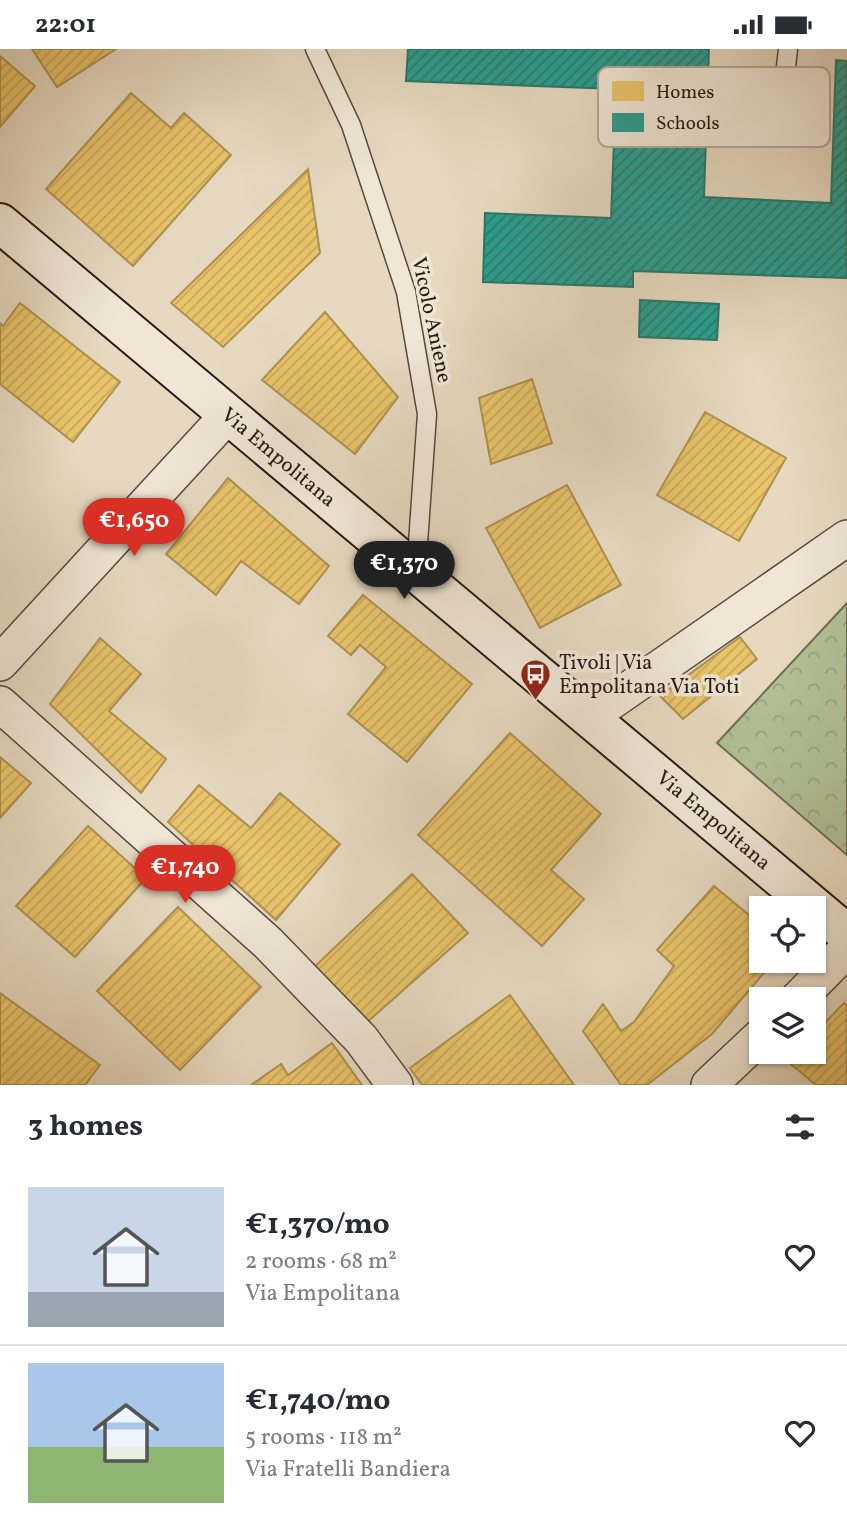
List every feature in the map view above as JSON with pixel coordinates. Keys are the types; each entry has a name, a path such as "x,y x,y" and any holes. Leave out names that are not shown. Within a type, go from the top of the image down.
{"main road":[{"name":"Via Empolitana","path":"0,223 847,934"}],"street":[{"path":"0,663 227,416"},
{"path":"589,717 847,538"},
{"path":"0,704 268,943 362,1039 395,1085"},
{"path":"809,987 847,949"},
{"path":"709,1085 749,1047"}],"lane":[{"name":"Vicolo Aniene","path":"315,49 351,125 406,292 428,414 416,572"},
{"path":"786,67 788,49"}],"green space":[{"path":"847,603 847,855 717,743"}],"building: Homes":[{"path":"32,49 116,49 57,87"},
{"path":"0,56 35,86 0,127"},
{"path":"131,93 171,128 184,113 231,155 133,266 46,189"},
{"path":"308,169 320,253 223,347 171,303"},
{"path":"20,303 120,382 73,442 0,384 0,323 3,326"},
{"path":"325,312 398,397 355,454 262,380"},
{"path":"532,379 552,443 491,464 479,398"},
{"path":"705,412 786,458 739,541 657,495"},
{"path":"228,478 329,566 299,604 241,561 216,595 166,554"},
{"path":"567,485 621,585 540,628 486,528"},
{"path":"363,595 472,684 407,762 348,714 386,667 360,645 351,655 328,636"},
{"path":"740,637 757,659 683,719 660,696"},
{"path":"100,638 141,674 109,711 166,759 141,793 50,704"},
{"path":"510,733 601,814 551,870 584,899 542,946 418,835"},
{"path":"0,757 31,783 0,818"},
{"path":"199,785 251,828 280,793 340,844 276,920 168,822"},
{"path":"88,826 146,878 75,957 16,906"},
{"path":"412,874 468,933 365,1024 310,971"},
{"path":"714,886 749,915 749,973 764,973 749,987 749,990 712,1034 647,1085 621,1085 583,1031 603,1004 621,1031 634,1022 674,966 657,950"},
{"path":"178,907 261,987 180,1070 97,991"},
{"path":"0,993 100,1065 85,1085 0,1085"},
{"path":"510,995 574,1085 422,1085 410,1068"},
{"path":"844,1003 847,1006 847,1085 816,1085 791,1064 826,1064 826,1022"},
{"path":"332,1043 362,1085 251,1085 281,1064 288,1075"}],"building: Schools":[{"path":"408,49 709,49 708,67 598,67 598,88 406,81"},
{"path":"836,60 847,61 847,278 633,271 633,287 483,282 485,213 611,218 614,147 706,147 704,197 831,203"},
{"path":"640,300 719,304 717,340 639,337"}],"place":[{"name":"Tivoli | Via Empolitana Via Toti","path":"536,702"}]}
